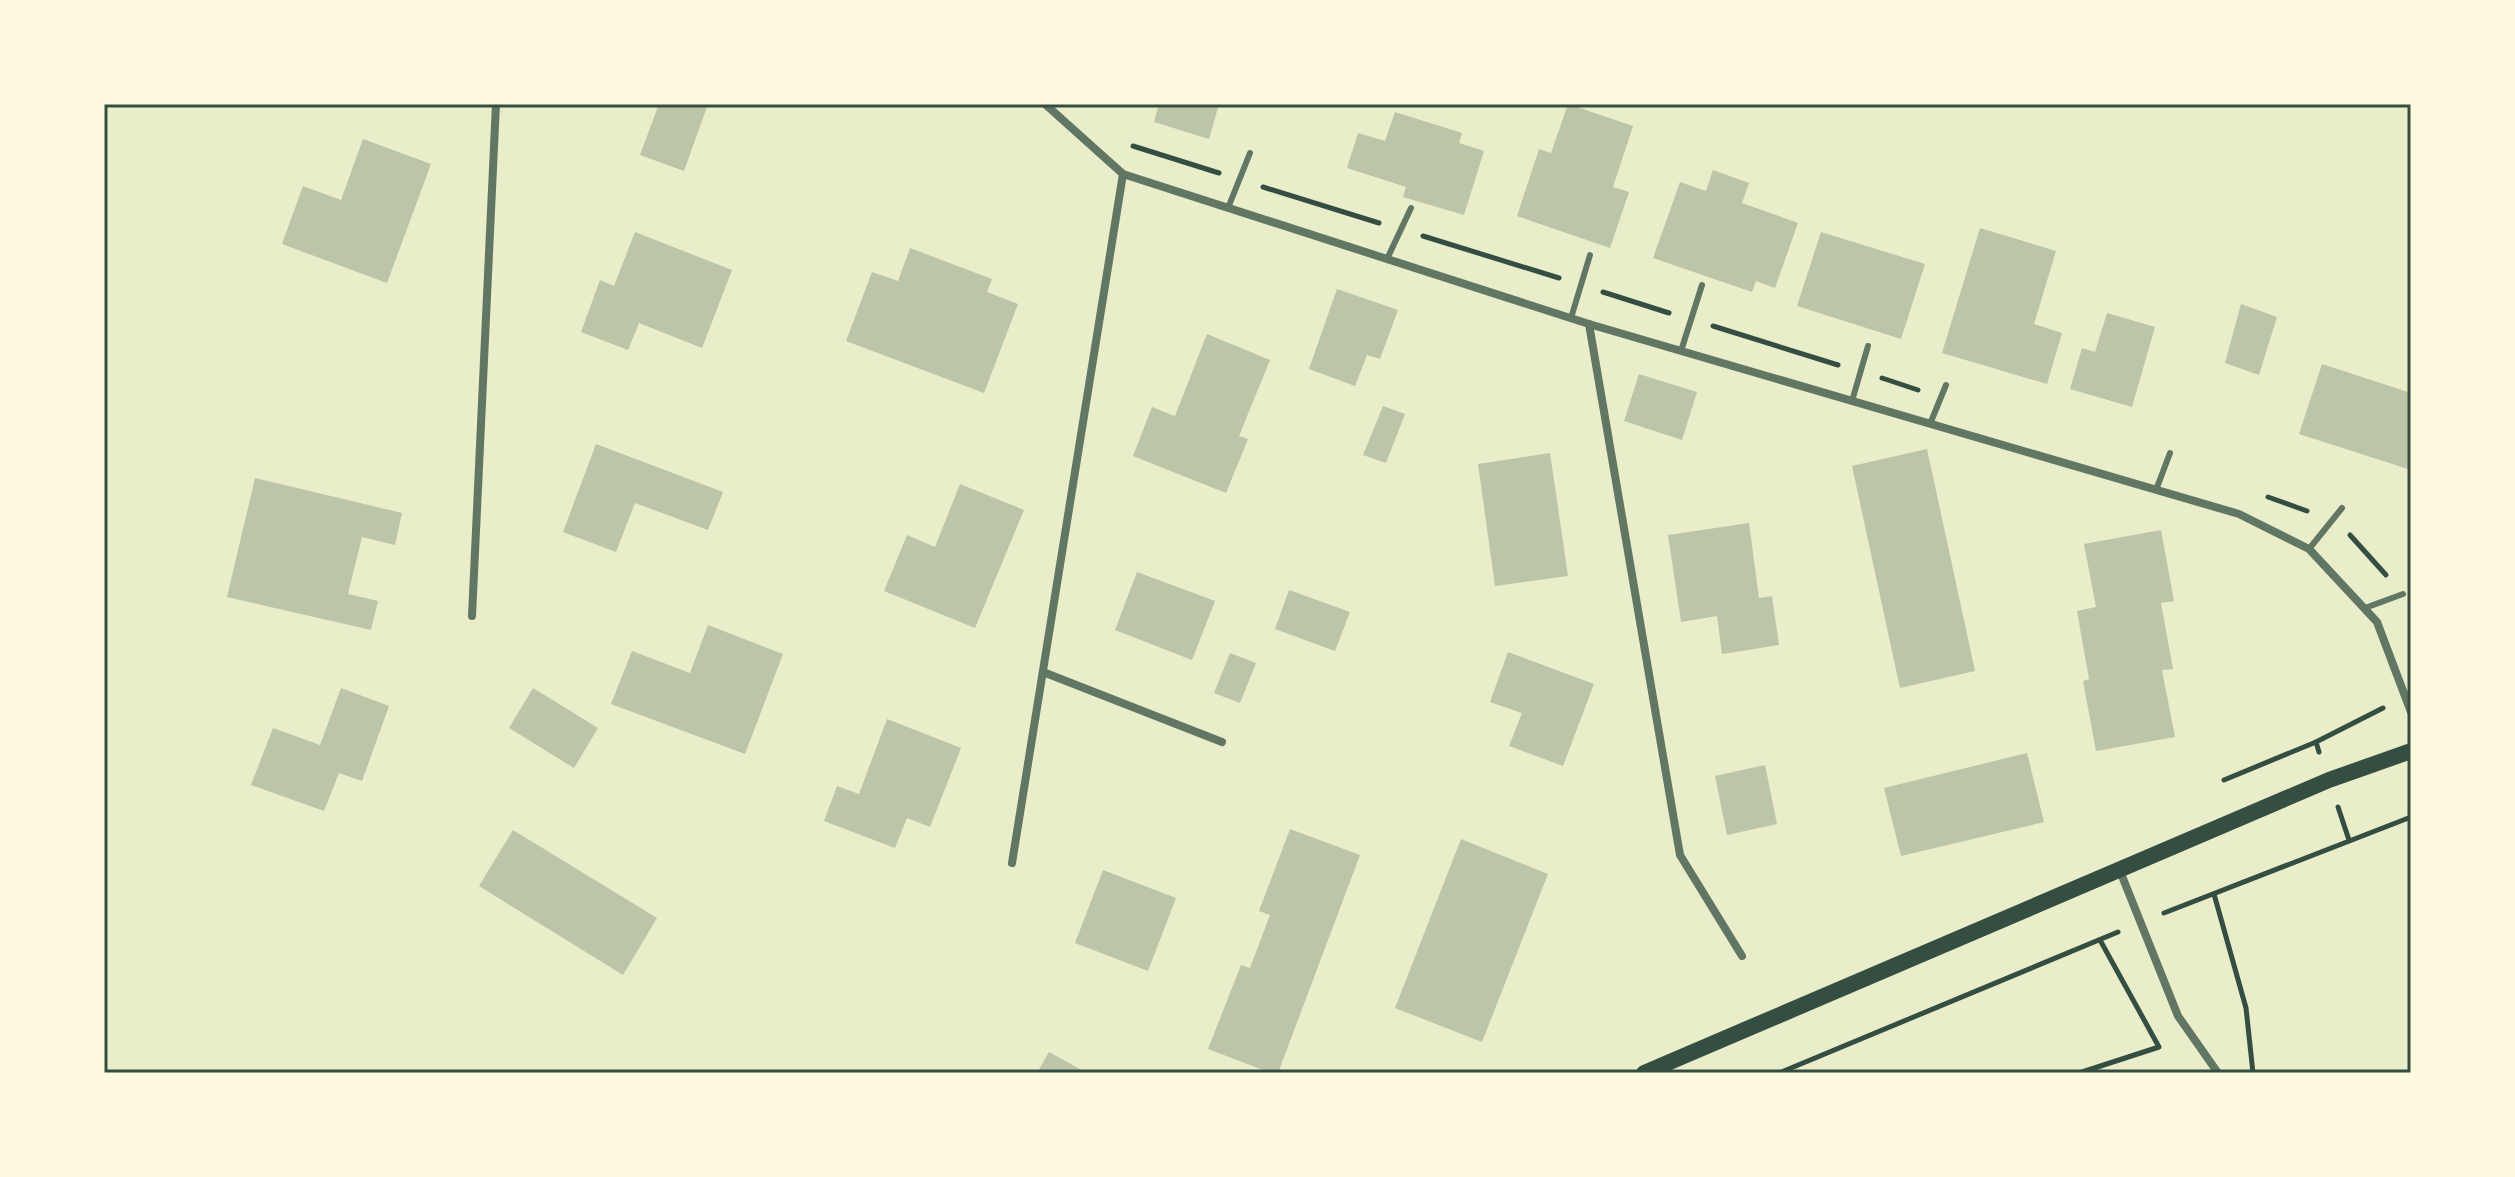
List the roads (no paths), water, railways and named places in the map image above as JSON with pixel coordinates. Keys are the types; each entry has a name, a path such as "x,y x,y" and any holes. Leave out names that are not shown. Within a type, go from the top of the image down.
{"main road":[{"path":"1644,1073 2329,780 2411,751"}],"street":[{"path":"472,616 496,104"},
{"path":"1045,104 1123,174 1589,324 2239,514 2309,549 2365,608 2377,622 2411,712"},
{"path":"1012,863 1123,174"},
{"path":"1589,324 1680,855 1742,956"},
{"path":"1043,672 1222,742"},
{"path":"2120,871 2178,1016 2218,1073"}],"lane":[{"path":"1228,208 1250,153"},
{"path":"1387,259 1411,208"},
{"path":"1571,318 1590,255"},
{"path":"1681,351 1702,285"},
{"path":"1852,401 1868,346"},
{"path":"1930,424 1946,385"},
{"path":"2156,490 2170,453"},
{"path":"2309,549 2342,508"},
{"path":"2365,608 2403,594"}]}
